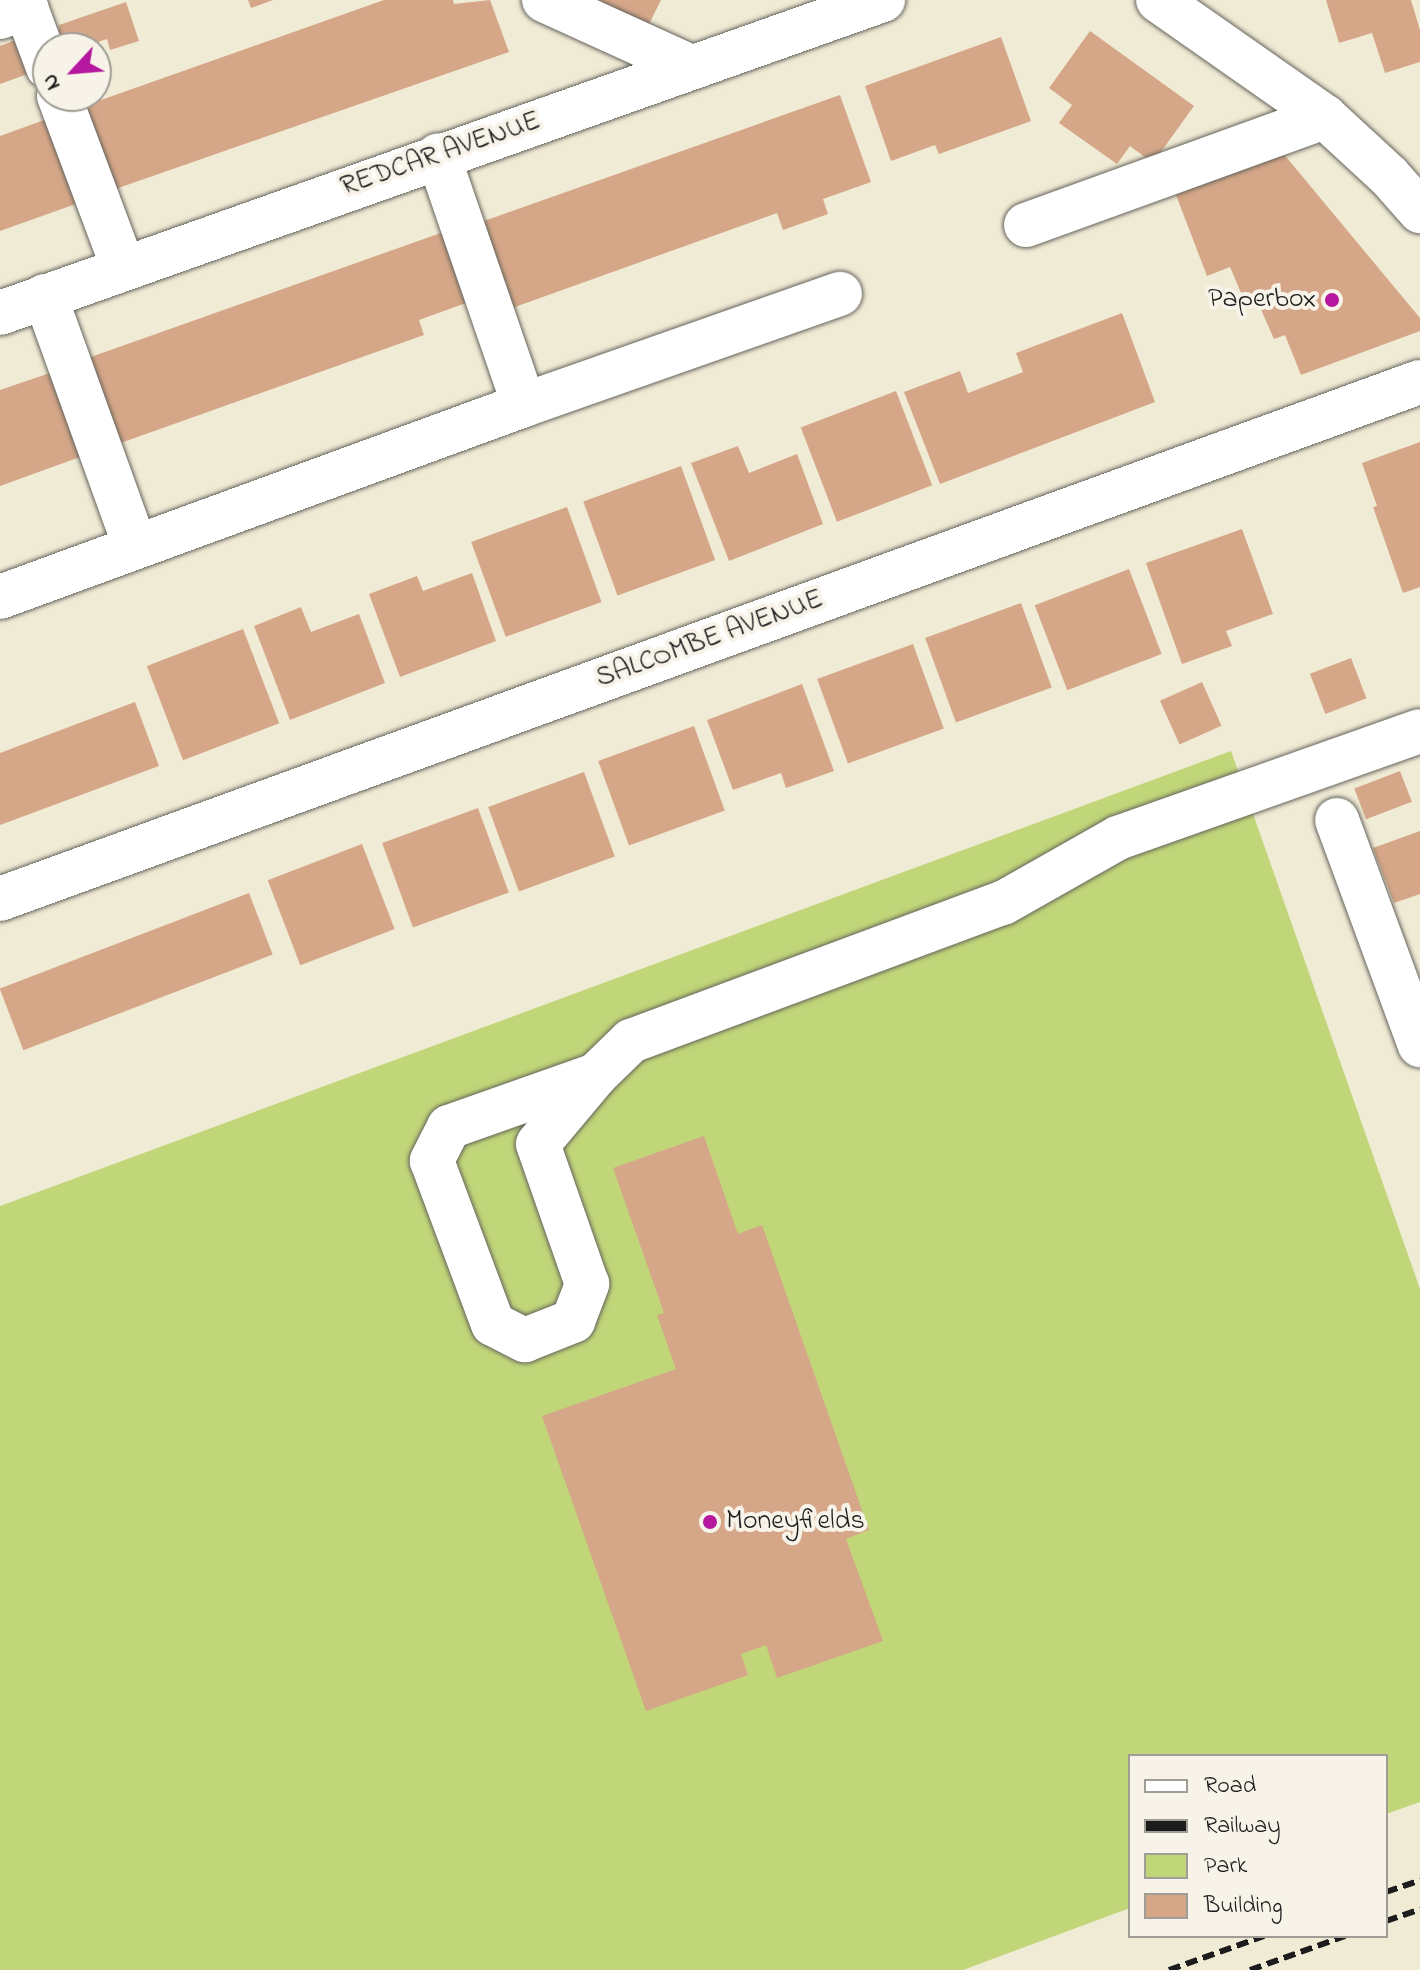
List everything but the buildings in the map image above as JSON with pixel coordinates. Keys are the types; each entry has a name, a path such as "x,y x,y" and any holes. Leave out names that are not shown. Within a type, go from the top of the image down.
{"street":[{"path":"544,0 691,67"},
{"name":"REDCAR AVENUE","path":"0,313 438,155 883,0"},
{"path":"1158,0 1325,117 1389,176 1420,211"},
{"path":"26,9 35,32"},
{"path":"65,112 123,267"},
{"path":"1026,225 1325,117"},
{"path":"438,155 524,405"},
{"path":"0,597 524,405 840,294"},
{"path":"45,296 135,546"},
{"name":"SALCOMBE AVENUE","path":"0,899 1420,382"},
{"path":"596,1075 449,1127 432,1161 493,1324 525,1340 573,1321 587,1284 538,1144 596,1075 631,1041 1003,903 1118,838 1420,731"},
{"path":"1337,820 1420,1045"}],"green space":[{"name":"Moneyfields","path":"1231,751 1420,1289 1420,1802 1388,1813 1388,1754 1128,1754 1128,1909 963,1970 0,1970 0,1206"}],"railway":[{"path":"1388,1891 1420,1880"},
{"path":"1388,1920 1420,1909"},
{"path":"1169,1970 1258,1938"},
{"path":"1250,1970 1339,1938"}],"place":[{"name":"Paperbox","path":"1332,300"},
{"name":"Moneyfields","path":"710,1522"}]}
